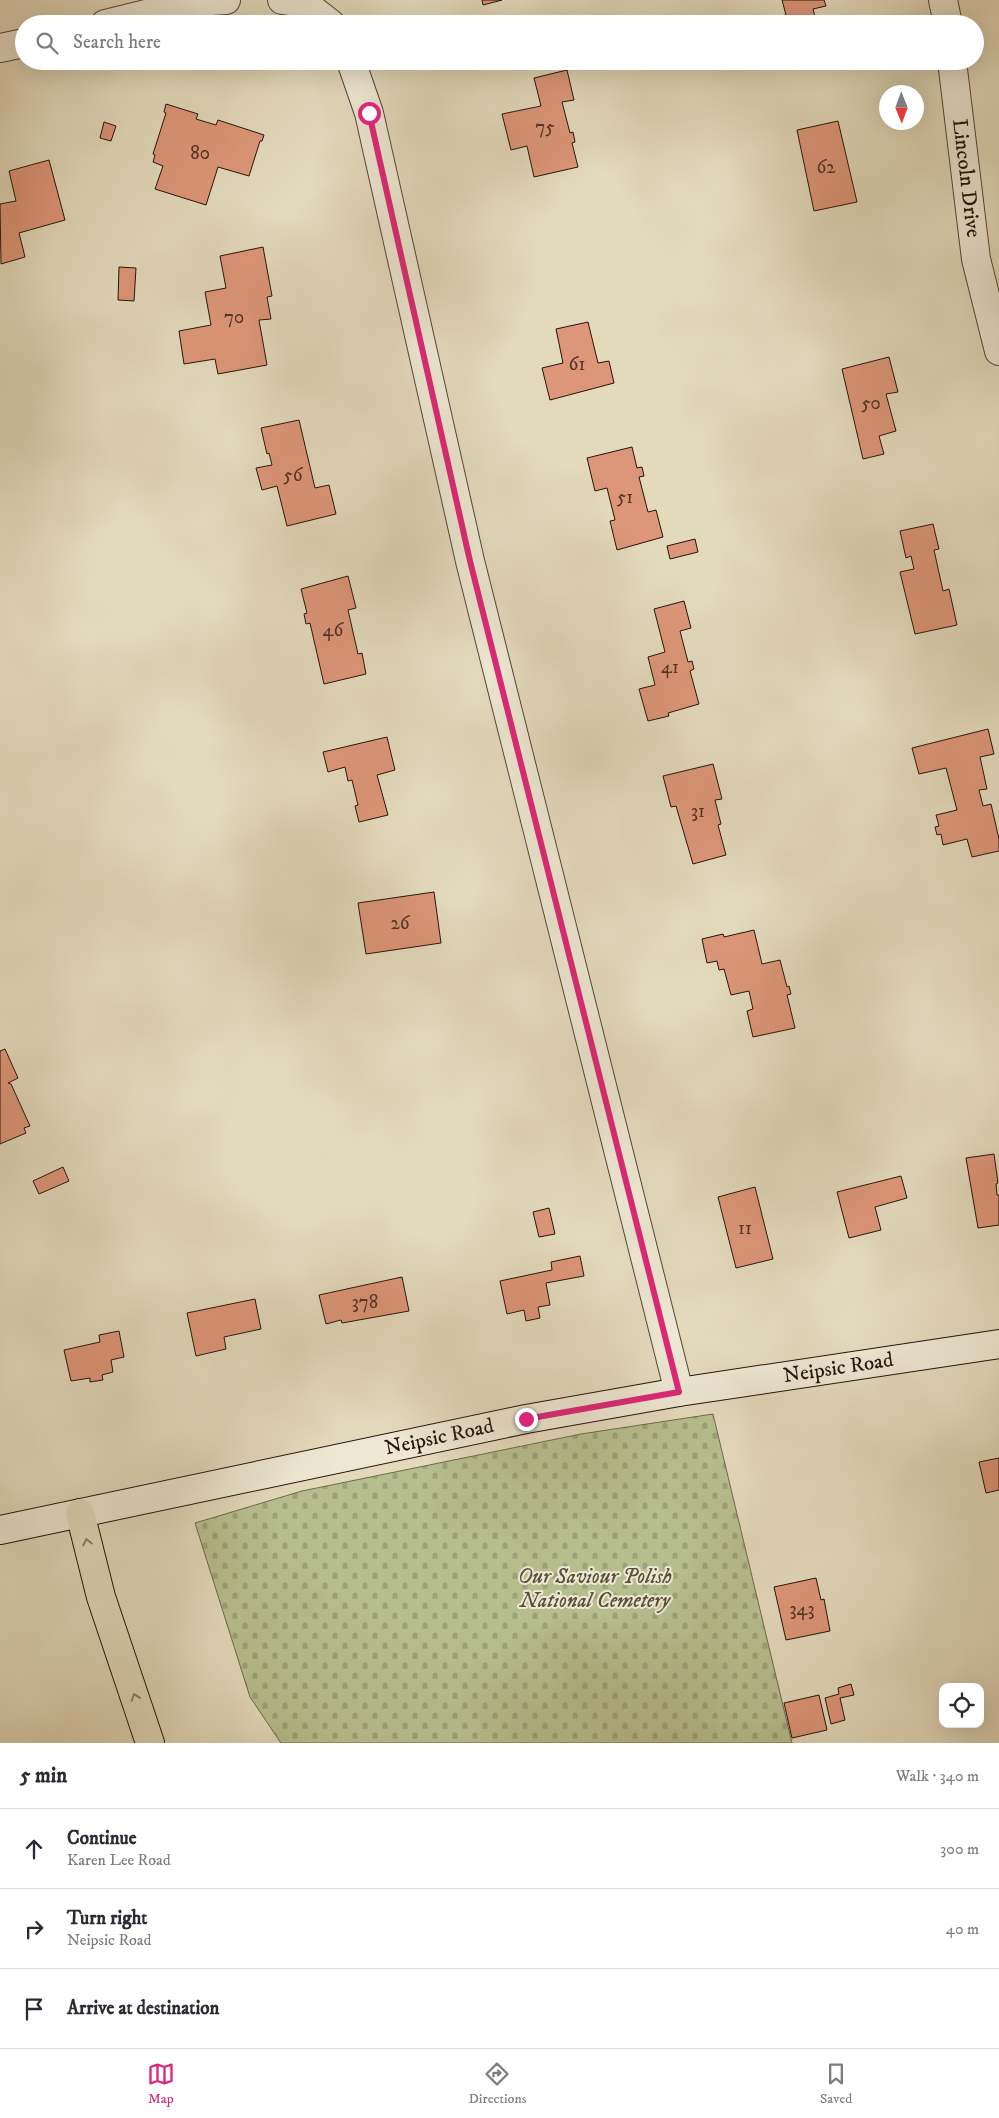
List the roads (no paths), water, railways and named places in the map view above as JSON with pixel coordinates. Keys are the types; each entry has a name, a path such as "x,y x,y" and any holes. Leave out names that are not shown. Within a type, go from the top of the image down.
{"highway":[{"path":"80,1513 102,1597 150,1743"}],"street":[{"path":"142,15 195,2 226,0"},
{"path":"282,0 304,3 319,15"},
{"path":"943,0 946,15"},
{"path":"0,48 15,45"},
{"path":"354,70 369,113 470,561 679,1392"},
{"name":"Lincoln Drive","path":"953,70 976,259 999,351"},
{"name":"Neipsic Road","path":"0,1530 526,1419 679,1392 999,1344"}],"park label":[{"name":"Our Saviour Polish National Cemetery","path":"595,1589"}]}
